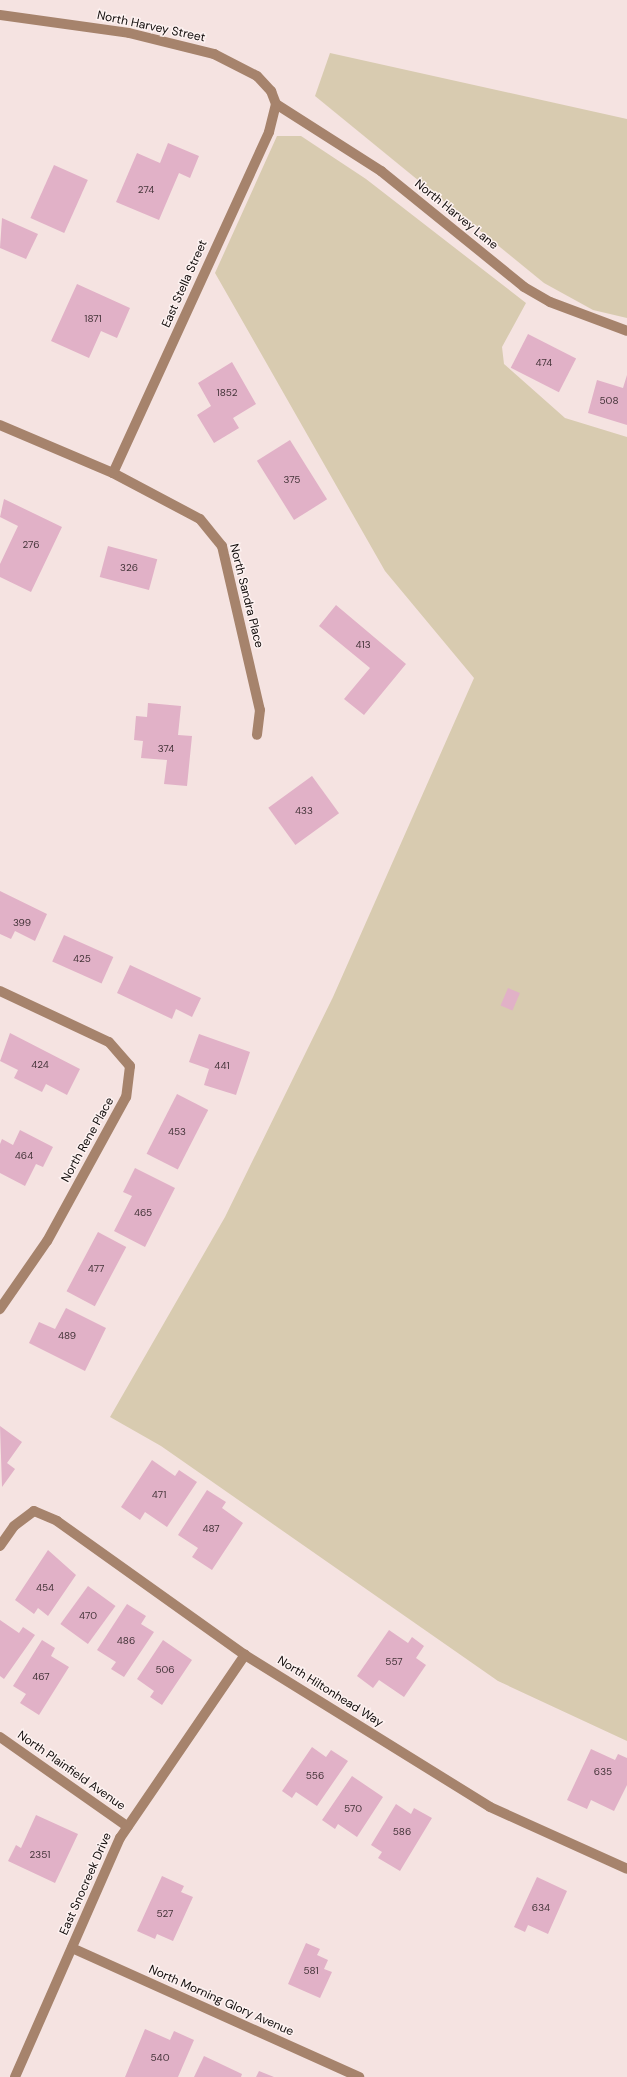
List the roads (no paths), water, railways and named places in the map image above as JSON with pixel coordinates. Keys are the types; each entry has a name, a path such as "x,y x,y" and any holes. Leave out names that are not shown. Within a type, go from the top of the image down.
{"street":[{"name":"North Harvey Street","path":"0,15 129,34 214,54 257,76 272,91 276,104"},
{"name":"North Harvey Lane","path":"276,104 381,171 524,287 550,302 627,331"},
{"name":"East Stella Street","path":"114,473 269,132 276,104"},
{"name":"North Sandra Place","path":"0,425 114,473 200,519 222,546 260,710 257,735"},
{"name":"North Rene Place","path":"0,991 109,1042 130,1066 126,1097 47,1241 0,1309"},
{"name":"North Hiltonhead Way","path":"0,1546 14,1526 34,1511 57,1521 245,1655 490,1807 627,1869"},
{"name":"East Snocreek Drive","path":"15,2077 128,1826 245,1655"},
{"name":"North Plainfield Avenue","path":"0,1737 128,1826"},
{"name":"North Morning Glory Avenue","path":"72,1948 359,2077"}]}
